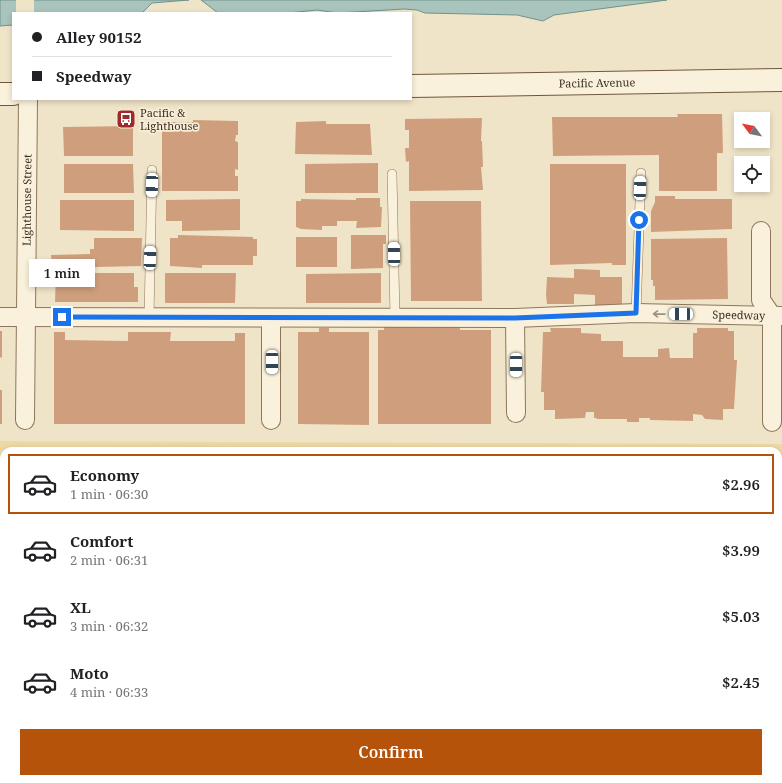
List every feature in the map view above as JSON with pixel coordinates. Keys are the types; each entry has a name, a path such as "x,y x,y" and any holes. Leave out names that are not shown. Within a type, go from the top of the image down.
{"street":[{"name":"Pacific Avenue","path":"412,86 782,80"},
{"path":"0,94 12,94"},
{"name":"Lighthouse Street","path":"25,420 28,100"},
{"path":"761,231 761,300 777,316 772,422"},
{"name":"Speedway","path":"0,317 515,318 636,313 777,316"},
{"path":"271,420 272,318"},
{"path":"515,318 516,413"}],"lane":[{"path":"149,317 152,170"},
{"path":"636,313 641,173"},
{"path":"392,174 395,318"}],"sand":[{"path":"0,441 782,444 782,447 0,447"}],"water":[{"path":"0,0 189,0 152,3 143,12 12,12 12,25 0,26"},
{"path":"201,0 667,0 554,15 543,21 517,15 425,13 417,10 404,9 354,12 331,12 317,10 298,12 217,12"}],"pier":[{"path":"16,0 34,0 34,12 16,12"}],"building":[{"path":"677,114 722,114 723,153 717,153 717,191 659,191 659,155 553,156 552,117 678,117"},
{"path":"482,118 481,141 483,167 481,167 483,190 409,191 409,161 406,162 405,148 409,148 409,130 405,130 405,119"},
{"path":"193,120 238,121 238,135 236,135 235,141 238,142 238,170 235,169 235,176 238,176 238,191 162,191 162,122 193,122"},
{"path":"326,121 326,124 370,124 372,155 295,154 296,122"},
{"path":"133,126 133,156 64,156 63,127"},
{"path":"378,163 378,193 305,193 305,164"},
{"path":"64,164 133,164 134,193 64,193"},
{"path":"550,164 626,164 626,265 612,265 612,263 550,265"},
{"path":"655,196 675,196 675,199 732,199 732,229 651,232 651,211 655,202"},
{"path":"356,198 380,198 380,207 382,207 381,227 356,228 357,221 337,221 337,226 322,226 322,230 301,229 296,227 296,201 301,201 301,199 356,200"},
{"path":"240,199 240,230 182,231 182,221 166,221 166,200"},
{"path":"60,200 134,200 134,231 60,230"},
{"path":"410,201 481,201 482,301 411,301"},
{"path":"178,235 253,237 253,239 257,239 257,256 253,256 253,265 202,265 202,268 170,266 170,238 178,238"},
{"path":"351,235 386,235 386,244 383,244 383,268 351,269"},
{"path":"296,237 337,237 337,267 296,267"},
{"path":"94,238 142,238 141,266 52,268 51,255 90,254 90,249 94,249"},
{"path":"727,238 728,299 655,300 655,286 653,286 653,280 651,280 651,239"},
{"path":"574,269 600,270 600,277 622,277 622,305 595,305 595,295 574,294 574,304 547,304 547,277 574,278"},
{"path":"56,273 134,273 134,287 138,287 138,302 55,302"},
{"path":"165,273 236,273 235,303 165,303"},
{"path":"381,273 381,303 306,303 306,274"},
{"path":"384,327 460,327 460,330 491,330 491,424 378,424 378,330 384,330"},
{"path":"319,328 329,328 329,332 369,332 369,425 298,424 298,332 319,332"},
{"path":"550,328 581,328 581,333 601,334 601,341 623,341 623,357 658,357 658,349 669,348 670,358 693,358 693,333 697,333 697,328 728,328 728,331 734,331 734,360 737,360 734,409 723,409 723,420 705,419 702,415 693,414 693,421 650,420 650,418 639,418 639,422 627,422 627,419 596,419 597,418 594,418 594,412 586,412 585,418 555,419 555,410 544,410 544,392 541,392 543,332 551,332"},
{"path":"0,331 2,331 2,358 0,357"},
{"path":"54,332 65,332 65,340 128,341 128,332 171,332 170,341 235,341 235,333 245,333 245,424 54,424"},
{"path":"0,390 2,390 2,424 0,424"}],"place":[{"name":"Pacific & Lighthouse","path":"126,119"}],"route":[{"path":"62,317 515,318 636,313 639,220"}]}
